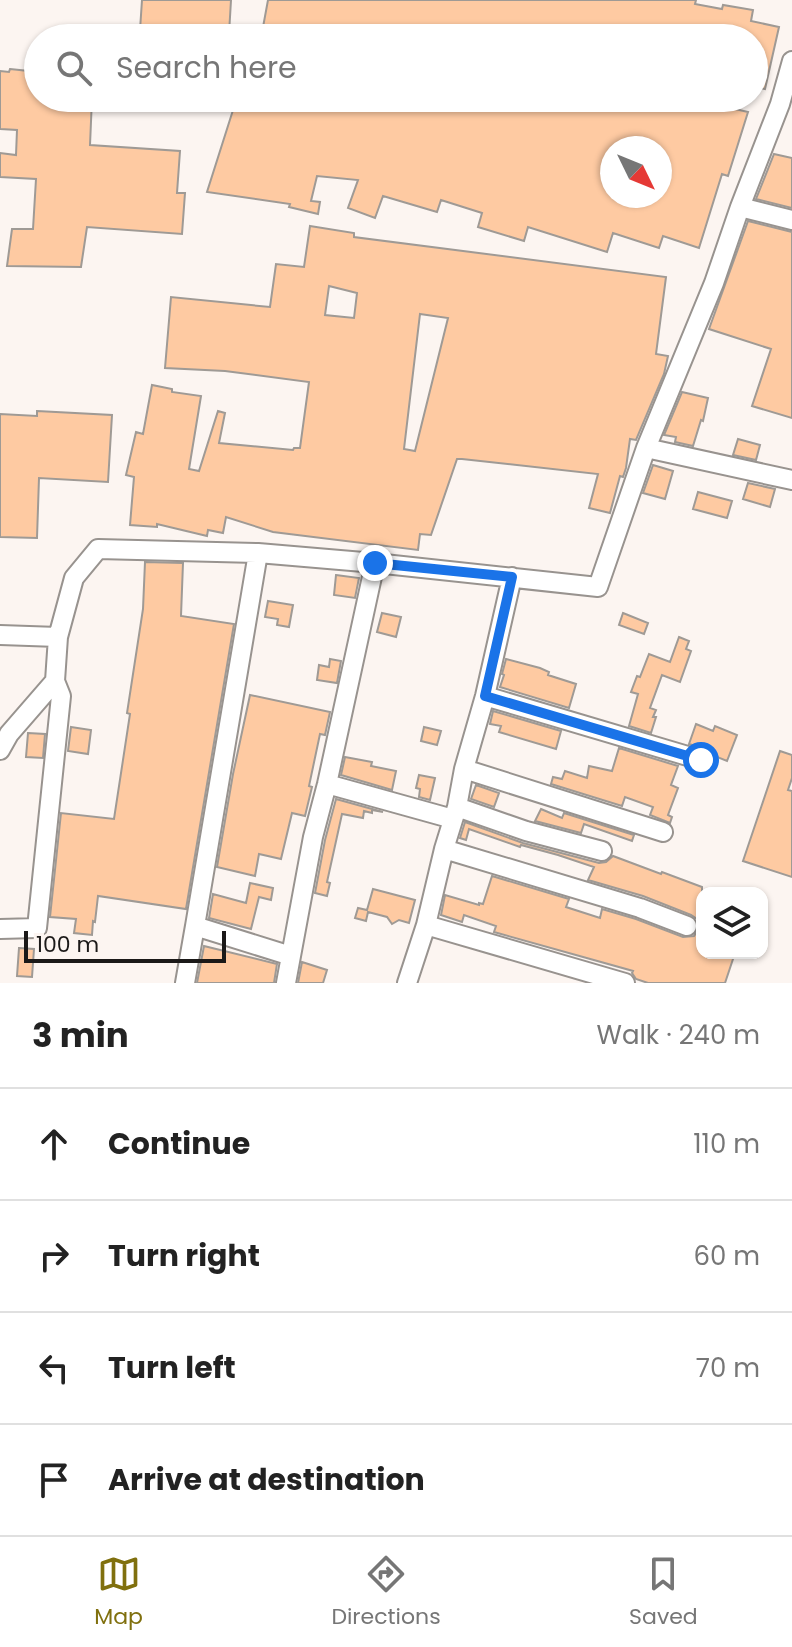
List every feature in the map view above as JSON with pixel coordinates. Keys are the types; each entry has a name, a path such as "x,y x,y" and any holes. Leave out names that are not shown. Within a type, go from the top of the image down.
{"street":[{"path":"0,929 37,928 61,696 55,681 58,637 74,578 98,549 258,553 598,587 646,448 714,283 780,104 792,61"},
{"path":"740,207 792,220"},
{"path":"646,448 792,480"},
{"path":"185,983 258,553"},
{"path":"286,983 313,837 375,563"},
{"path":"407,983 426,925 455,813 512,577"},
{"path":"0,635 58,637"},
{"path":"3,739 55,681"},
{"path":"485,696 701,760"},
{"path":"464,769 663,832"},
{"path":"327,784 602,851"},
{"path":"444,849 640,908 687,926"},
{"path":"426,925 625,983"},
{"path":"195,926 291,956"}],"building":[{"path":"142,0 231,0 230,24 140,24"},
{"path":"268,0 696,0 695,4 722,9 723,5 753,10 751,21 765,24 264,24"},
{"path":"768,25 779,27 768,76"},
{"path":"10,69 24,70 24,112 91,112 90,145 180,151 177,193 185,193 182,234 87,227 81,267 7,266 12,229 33,229 36,179 0,177 0,153 16,155 17,130 0,129 0,71 9,72"},
{"path":"232,112 748,112 728,176 722,174 699,248 663,236 659,248 613,233 607,252 528,227 524,241 478,227 482,213 441,200 437,212 383,196 375,218 348,208 358,180 317,176 311,201 320,202 318,214 289,207 290,204 207,192"},
{"path":"774,154 792,158 792,208 756,199"},
{"path":"748,221 792,232 792,418 752,406 771,349 709,329"},
{"path":"310,226 354,233 354,237 666,277 656,354 668,356 664,374 636,440 630,439 626,468 623,477 620,476 610,513 589,508 598,474 457,459 431,535 420,534 418,550 273,532 226,517 223,533 208,530 207,536 157,524 157,527 130,525 134,477 126,475 136,432 143,434 152,385 172,389 172,392 201,396 189,469 199,471 218,411 225,413 219,443 293,450 300,448 309,382 225,371 165,368 171,297 270,307 276,264 304,267","holes":["329,286 357,293 354,318 325,315","420,314 448,318 415,451 404,449"]},
{"path":"682,392 708,398 693,446 675,442 676,437 664,435"},
{"path":"37,411 112,415 108,482 39,478 37,538 0,537 0,414 37,416"},
{"path":"738,439 760,445 756,460 733,455"},
{"path":"653,465 673,471 665,499 643,493"},
{"path":"748,483 775,489 770,507 743,499"},
{"path":"698,492 732,501 727,518 693,509"},
{"path":"145,562 183,563 181,616 234,624 186,909 98,896 92,935 74,933 76,919 50,917 61,813 114,819 143,609"},
{"path":"336,575 359,578 355,598 334,595"},
{"path":"268,601 293,605 289,627 277,625 278,619 265,617"},
{"path":"382,613 401,617 396,637 377,632"},
{"path":"623,613 648,623 644,634 619,625"},
{"path":"679,637 689,641 686,649 691,651 680,682 662,675 650,708 656,710 651,733 629,726 638,694 631,692 649,654 670,662"},
{"path":"330,659 341,661 337,683 317,680 319,665 329,667"},
{"path":"506,659 540,668 549,672 548,675 576,684 569,708 500,687"},
{"path":"250,695 330,712 325,735 320,734 305,816 292,813 281,859 259,854 255,876 217,867"},
{"path":"493,711 561,731 556,749 499,732 501,726 490,724"},
{"path":"696,724 713,731 715,726 737,735 727,761 689,744"},
{"path":"71,727 91,730 88,754 68,751"},
{"path":"424,727 441,731 437,745 421,741"},
{"path":"28,733 45,734 43,758 26,757"},
{"path":"619,748 678,766 671,785 678,788 668,815 672,817 670,823 650,815 653,807 625,797 622,806 551,784 553,777 562,779 565,771 587,778 589,766 612,771"},
{"path":"780,751 792,755 792,778 788,790 792,791 792,877 743,861"},
{"path":"345,757 396,771 392,790 341,775"},
{"path":"419,775 435,778 430,800 419,797 420,789 416,788"},
{"path":"476,785 499,793 494,807 471,799"},
{"path":"336,799 383,812 364,811 363,818 342,814 327,882 330,883 327,896 315,893"},
{"path":"541,809 562,818 564,813 634,835 632,841 584,824 581,833 535,821"},
{"path":"465,822 523,843 599,863 613,856 662,872 702,887 696,887 696,918 643,896 588,880 594,867 469,829 466,840 460,838"},
{"path":"492,876 569,899 566,907 600,918 602,909 683,937 696,933 696,959 733,959 725,983 648,983 636,979 633,971 494,932 496,926 464,915 462,922 441,915 445,895 483,904"},
{"path":"250,883 273,888 271,900 259,897 251,929 209,918 213,894 246,903"},
{"path":"373,889 415,900 409,923 399,920 392,924 387,917 368,912 366,921 355,918 358,908 367,910"},
{"path":"204,946 277,964 274,983 197,983"},
{"path":"19,948 34,949 32,977 17,976"},
{"path":"302,962 327,970 323,983 298,983"}],"route":[{"path":"375,563 512,577 485,696 701,760"}]}
